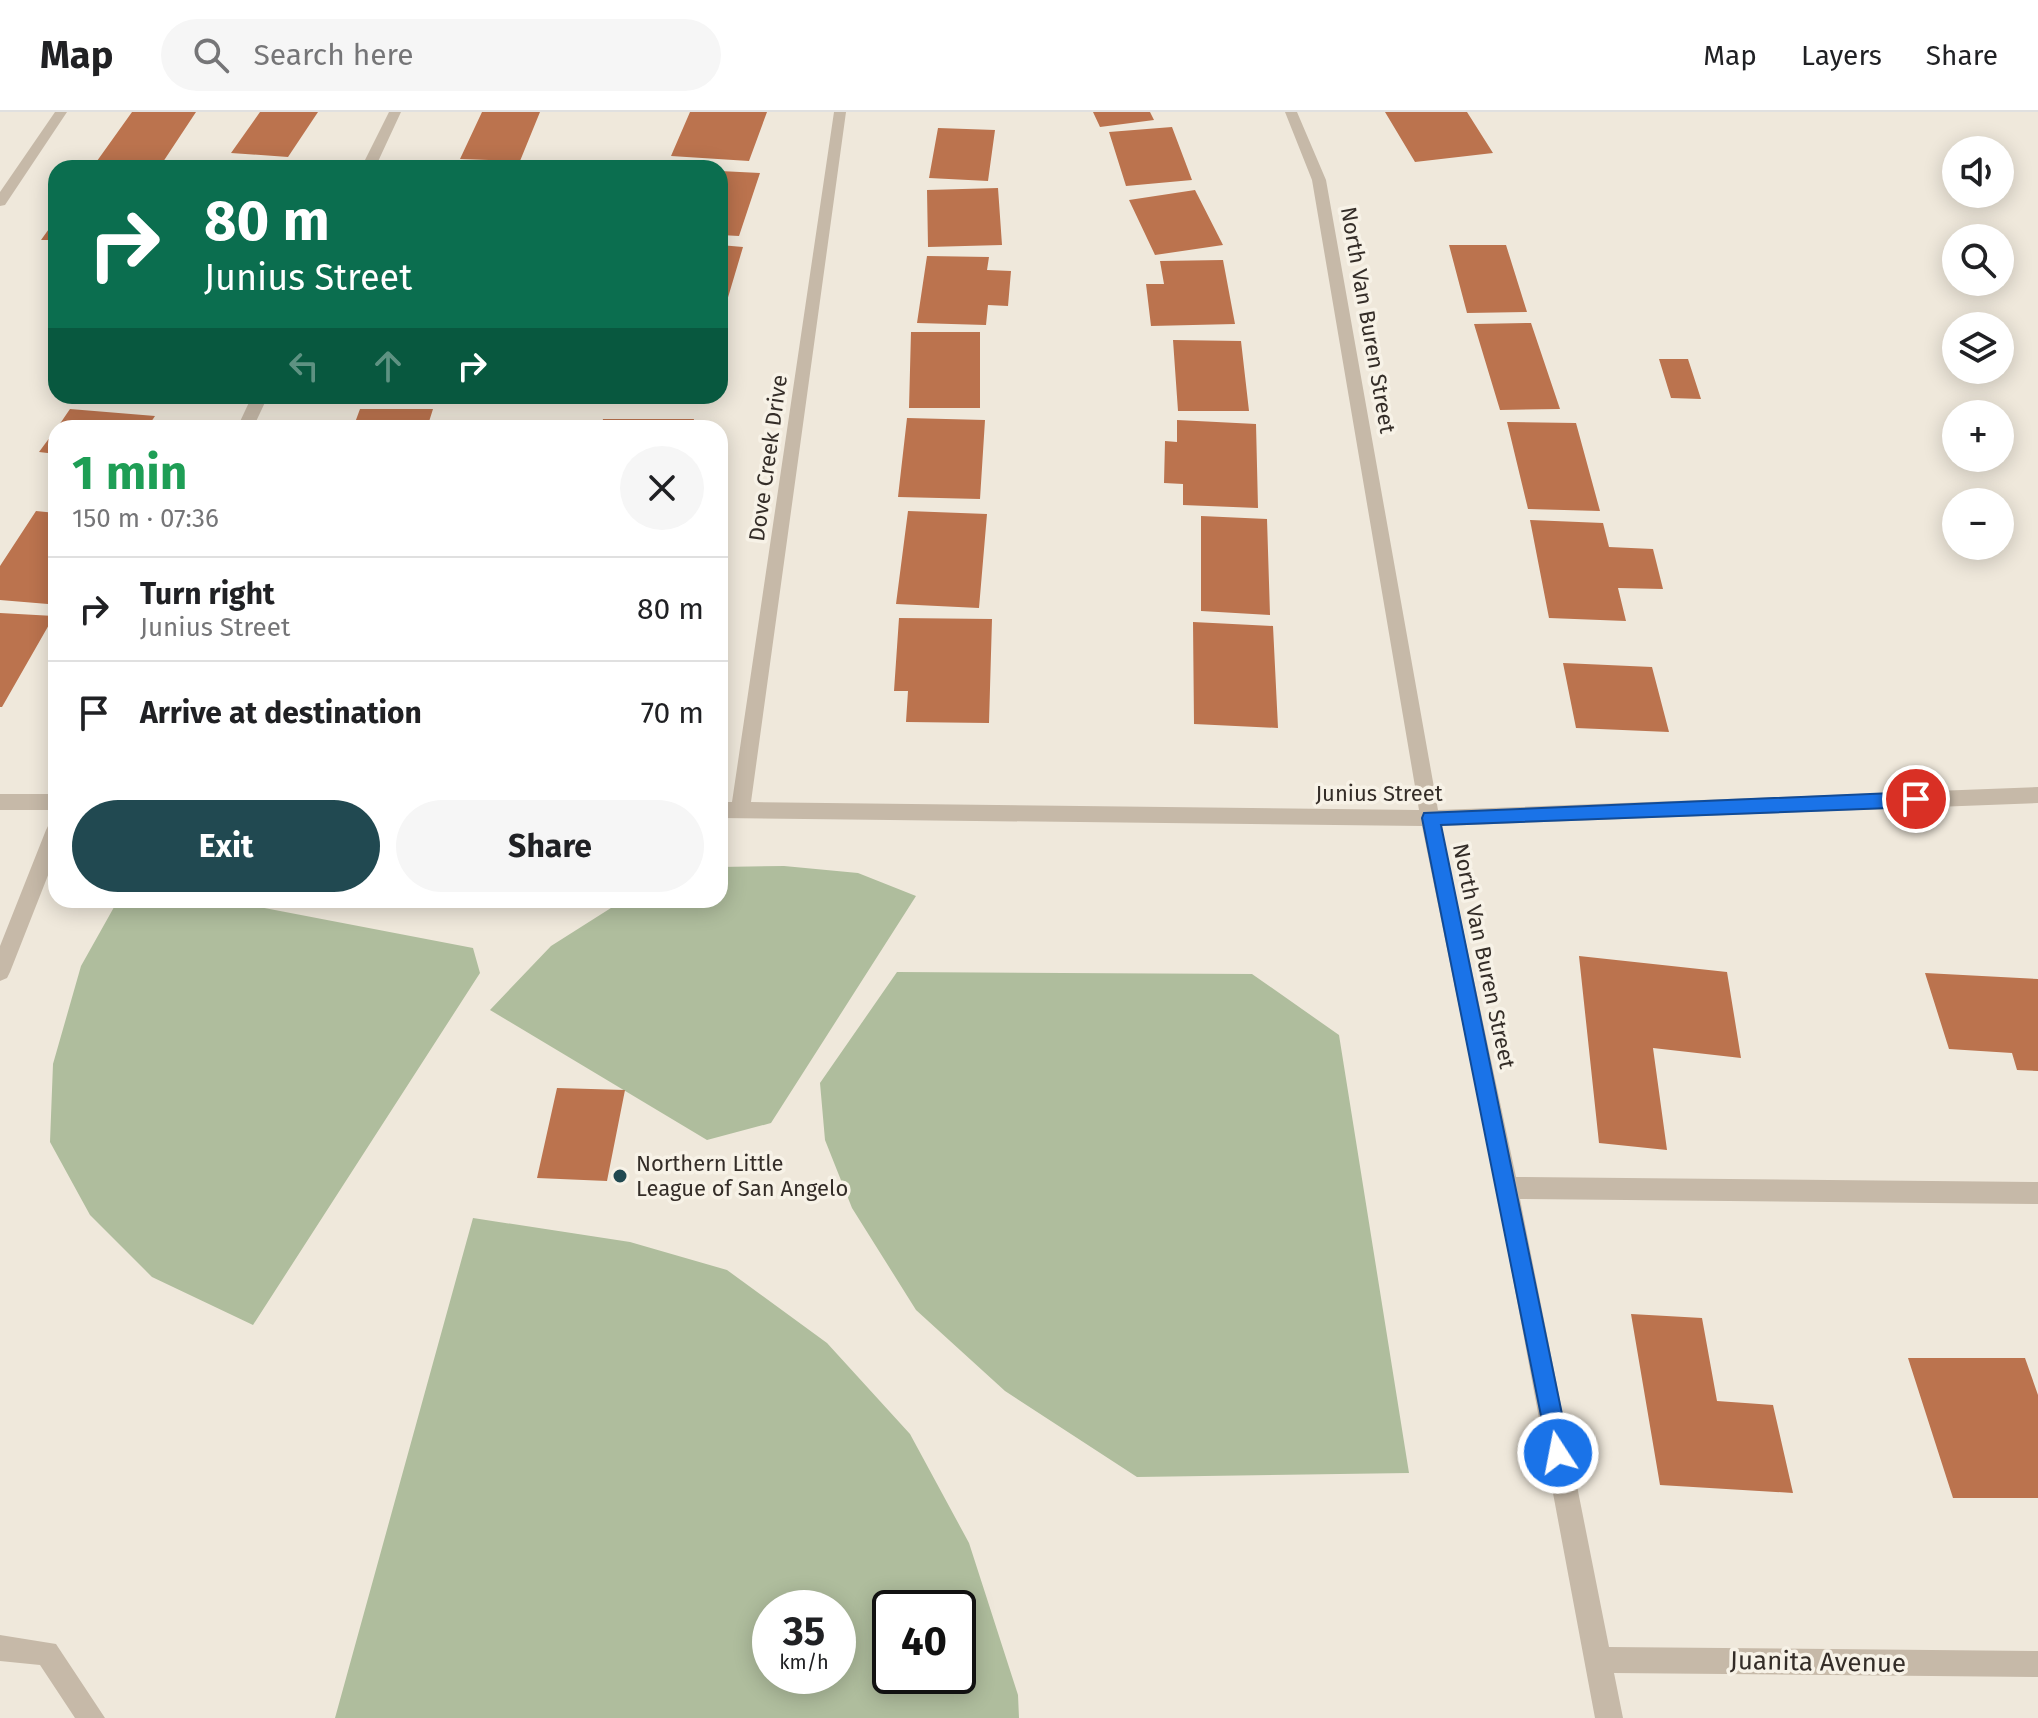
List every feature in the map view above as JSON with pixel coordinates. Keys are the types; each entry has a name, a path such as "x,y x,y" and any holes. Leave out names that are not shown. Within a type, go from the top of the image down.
{"street":[{"path":"0,202 61,112"},
{"path":"372,160 395,112"},
{"name":"Dove Creek Drive","path":"730,810 840,112"},
{"name":"North Van Buren Street","path":"1291,112 1319,180 1430,818 1507,1188 1609,1718"},
{"name":"Junius Street","path":"730,810 1430,818 2038,795"},
{"path":"0,802 48,802"},
{"path":"0,972 48,850"},
{"path":"1507,1188 2038,1193"},
{"path":"0,1648 47,1653 91,1718"},
{"name":"Juanita Avenue","path":"1598,1660 2038,1664"}],"green space":[{"path":"784,866 858,873 916,896 771,1123 707,1140 490,1010 551,946 611,908 728,908 728,867"},
{"path":"114,908 265,908 473,948 480,973 253,1325 152,1277 90,1215 50,1142 53,1064 81,966"},
{"path":"897,972 1252,974 1339,1035 1409,1473 1137,1477 1005,1391 916,1310 852,1208 825,1140 820,1083"},
{"path":"473,1218 630,1242 727,1270 827,1343 910,1434 969,1543 1018,1695 1019,1718 335,1718"}],"building":[{"path":"132,112 196,112 164,160 98,160"},
{"path":"260,112 318,112 288,157 231,153"},
{"path":"482,112 540,112 520,160 460,159"},
{"path":"690,112 767,112 749,161 671,156"},
{"path":"1093,112 1150,112 1154,120 1100,127"},
{"path":"1385,112 1467,112 1493,153 1415,162"},
{"path":"1172,127 1192,180 1126,186 1109,132"},
{"path":"938,128 995,130 988,181 929,178"},
{"path":"728,171 760,173 739,236 728,235"},
{"path":"998,188 1002,245 928,247 927,190"},
{"path":"1195,190 1223,245 1155,255 1129,200"},
{"path":"1449,245 1506,245 1527,312 1467,313"},
{"path":"728,246 743,247 728,297"},
{"path":"927,256 989,257 987,270 1011,271 1008,306 988,305 986,325 917,323"},
{"path":"1223,260 1235,324 1151,326 1146,284 1164,284 1160,261"},
{"path":"1531,323 1560,409 1500,410 1474,324"},
{"path":"911,332 980,332 980,408 909,408"},
{"path":"1173,340 1241,341 1249,411 1178,411"},
{"path":"1659,359 1688,359 1701,399 1671,398"},
{"path":"70,409 155,416 152,420 62,420"},
{"path":"360,409 433,409 430,420 356,420"},
{"path":"907,418 985,420 980,499 898,497"},
{"path":"603,419 694,419 694,420"},
{"path":"1177,420 1256,424 1258,508 1183,505 1183,484 1164,483 1165,441 1177,442"},
{"path":"1507,422 1576,423 1600,511 1528,509"},
{"path":"48,440 48,453 39,452"},
{"path":"36,511 48,512 48,604 0,600 0,566"},
{"path":"908,511 987,514 979,608 896,604"},
{"path":"1201,516 1267,519 1270,615 1201,611"},
{"path":"1530,520 1603,523 1609,547 1653,549 1663,589 1618,588 1626,621 1549,618"},
{"path":"0,613 48,616 48,626 0,707"},
{"path":"899,618 992,619 989,723 906,722 908,691 894,691"},
{"path":"1193,622 1273,626 1278,728 1194,724"},
{"path":"1563,663 1652,667 1669,732 1576,728"},
{"path":"1579,956 1727,972 1741,1058 1653,1048 1667,1150 1599,1143"},
{"path":"1925,973 2038,979 2038,1071 2017,1070 2012,1053 1949,1049"},
{"path":"557,1088 625,1090 607,1181 537,1178"},
{"path":"1631,1314 1702,1318 1717,1401 1773,1405 1793,1493 1660,1485"},
{"path":"1908,1358 2025,1358 2038,1395 2038,1498 1953,1498"}],"place":[{"name":"Northern Little League of San Angelo","path":"620,1176"}],"route":[{"path":"1558,1453 1430,818 1916,799"}]}
